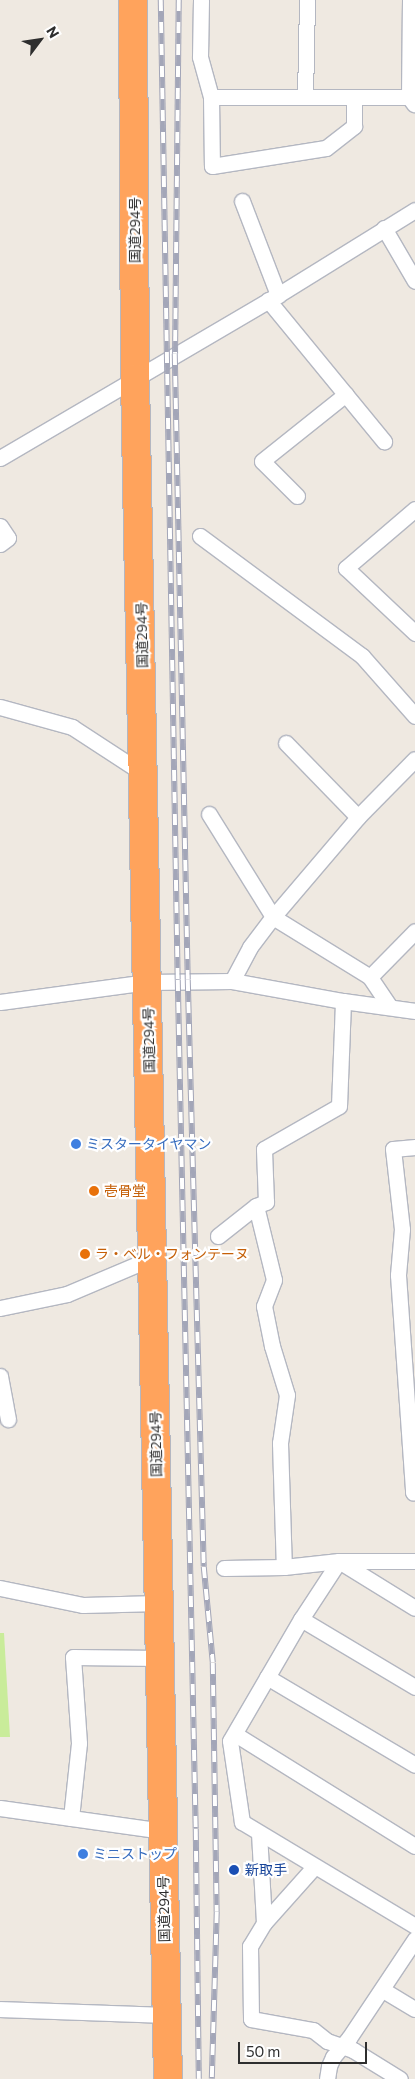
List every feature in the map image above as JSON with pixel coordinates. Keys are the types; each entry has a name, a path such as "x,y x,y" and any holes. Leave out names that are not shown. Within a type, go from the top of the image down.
{"highway":[{"name":"国道294号","path":"133,0 136,378 168,2079"}],"street":[{"path":"201,0 200,57 211,97 212,166 326,148 354,126 354,97"},
{"path":"304,97 307,0"},
{"path":"211,97 354,97 412,101 410,0"},
{"path":"242,201 273,297 384,442"},
{"path":"0,458 273,297 415,210"},
{"path":"384,228 415,281"},
{"path":"297,496 262,461 346,394"},
{"path":"415,509 346,568 415,633"},
{"path":"0,526 8,538 0,544"},
{"path":"200,536 362,656 415,716"},
{"path":"0,707 72,727 144,774"},
{"path":"286,743 358,817"},
{"path":"232,981 250,947 273,918 358,817 415,759"},
{"path":"209,814 273,918 370,977 390,1007"},
{"path":"370,977 415,931"},
{"path":"0,1002 148,982 232,981 343,1001 415,1011"},
{"path":"218,1236 256,1206 266,1202 264,1149 339,1106 343,1001"},
{"path":"415,1147 393,1149 408,1228 398,1275 413,1492 415,1492"},
{"path":"256,1206 274,1280 264,1306 272,1346 287,1396 280,1443 284,1567"},
{"path":"0,1308 67,1294 152,1258"},
{"path":"0,1376 8,1419"},
{"path":"339,1561 415,1608"},
{"path":"339,1561 301,1619 230,1741 242,1822 415,1926"},
{"path":"224,1568 284,1567 339,1561 415,1561"},
{"path":"0,1588 83,1605 160,1603"},
{"path":"301,1619 415,1687"},
{"path":"71,1818 78,1742 73,1657 160,1658"},
{"path":"267,1677 415,1765"},
{"path":"235,1734 415,1846"},
{"path":"0,1808 163,1831"},
{"path":"259,1833 264,1923"},
{"path":"315,1866 264,1923 250,1946 251,2019 314,2030 327,2040 342,2046 400,2079"},
{"path":"327,2079 333,2057 383,1990 415,1939"},
{"path":"383,1990 415,2009"},
{"path":"0,2010 166,2015"}],"green space":[{"path":"0,1633 4,1633 10,1737 0,1737"}],"railway":[{"path":"161,0 178,980 196,1829 199,2079"},
{"path":"179,0 175,354 188,980 204,1567 213,1663 217,1912 212,2079"}],"place":[{"name":"ミスタータイヤマン","path":"76,1144"},
{"name":"壱骨堂","path":"94,1191"},
{"name":"ラ・ベル・フォンテーヌ","path":"85,1254"},
{"name":"ミニストップ","path":"83,1854"},
{"name":"新取手","path":"234,1870"}]}
